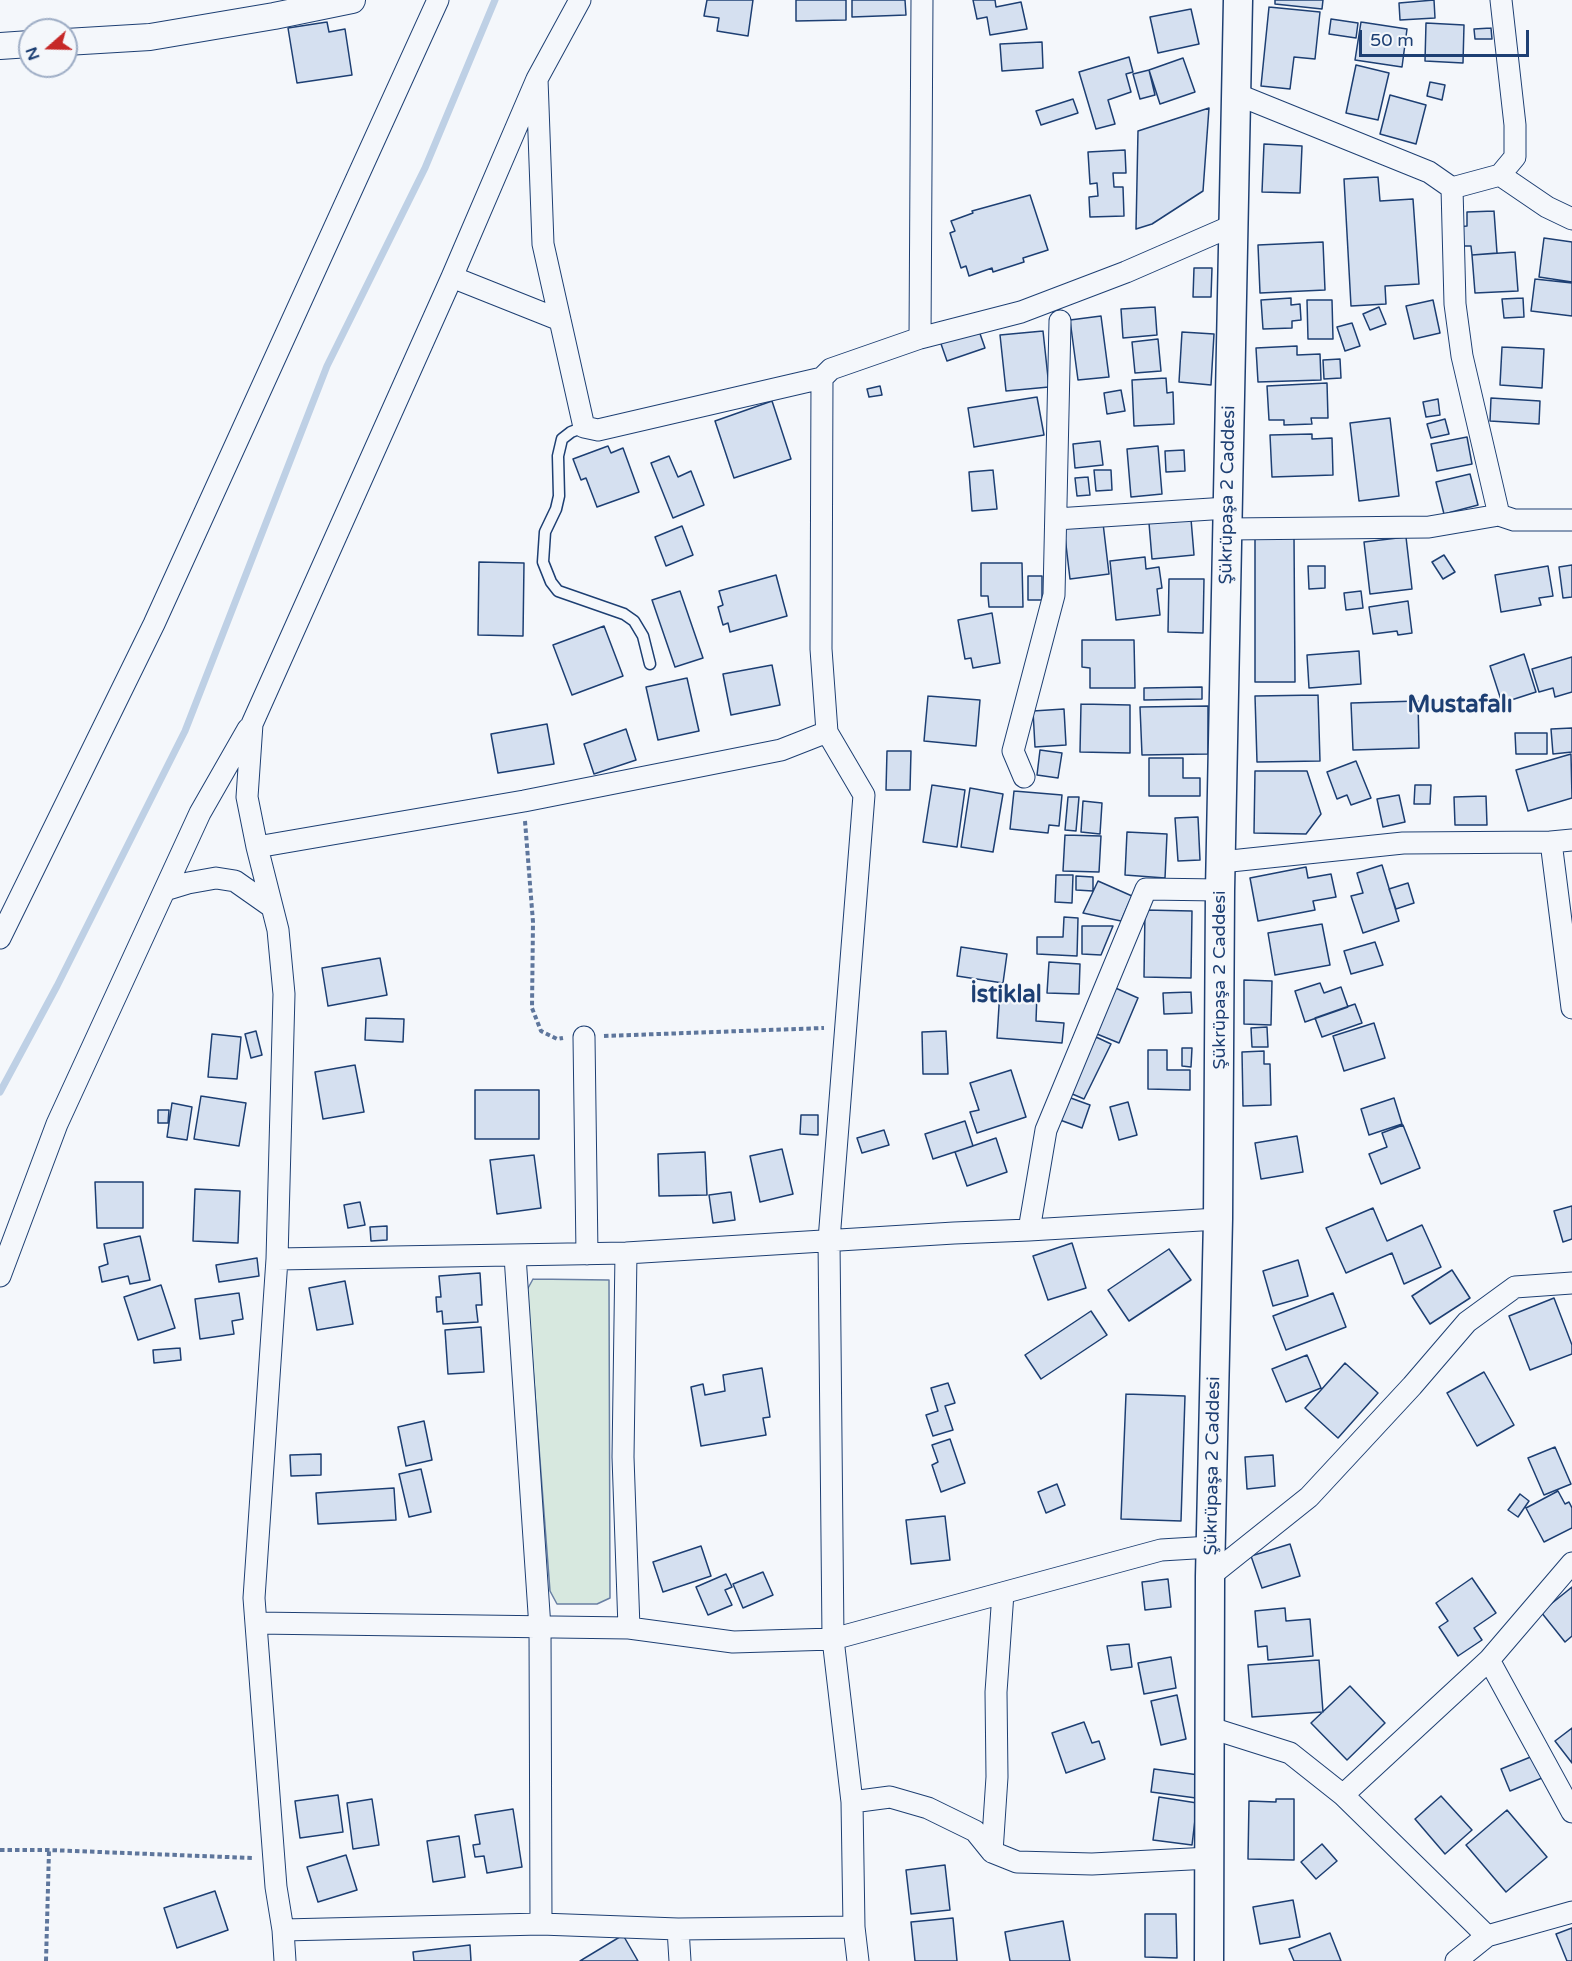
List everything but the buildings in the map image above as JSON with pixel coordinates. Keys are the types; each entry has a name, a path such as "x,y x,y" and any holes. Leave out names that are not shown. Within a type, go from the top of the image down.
{"main road":[{"name":"Şükrüpaşa 2 Caddesi","path":"1209,1961 1210,1576 1218,1219 1220,890 1238,0"}],"street":[{"path":"78,41 150,37 352,0"},
{"path":"0,938 154,624 438,0"},
{"path":"0,1276 57,1124 200,813 252,724 452,277 537,79 580,0"},
{"path":"920,338 922,0"},
{"path":"1236,94 1429,172 1452,188 1500,175 1515,157 1515,124 1501,0"},
{"path":"0,46 18,45"},
{"path":"537,79 543,244 584,427 597,430 822,378 831,369 920,338 1021,312 1126,272 1234,225"},
{"path":"1500,175 1547,207 1572,219"},
{"path":"1452,188 1455,304 1462,356 1499,515"},
{"path":"452,277 560,320"},
{"path":"1024,777 1014,752 1054,595 1060,321"},
{"path":"822,378 821,649 827,732 864,795 829,1240 833,1639 852,1802 858,1961"},
{"path":"1056,519 1228,519 1429,527 1499,515 1514,520 1572,520"},
{"path":"252,724 247,797 278,930 284,994 277,1259 254,1598 276,1887 285,1961"},
{"path":"257,847 524,801 781,750 827,732"},
{"path":"1221,862 1404,843 1562,841 1572,1008"},
{"path":"165,890 216,878 235,881 272,907"},
{"path":"1029,1230 1046,1130 1146,889 1220,890"},
{"path":"584,1037 587,1254"},
{"path":"277,1259 626,1253 1218,1219"},
{"path":"626,1253 623,1457 629,1628"},
{"path":"515,1256 540,1628 541,1924"},
{"path":"1210,1576 1309,1497 1412,1386 1467,1322 1515,1287 1572,1283"},
{"path":"256,1623 629,1628 733,1642 833,1639 1161,1550 1211,1547"},
{"path":"1343,1795 1489,1660 1572,1563"},
{"path":"992,1852 997,1777 996,1692 1003,1593"},
{"path":"1489,1660 1572,1812"},
{"path":"1211,1728 1290,1753 1343,1795 1486,1936"},
{"path":"852,1802 890,1797 928,1808 975,1831 992,1852 1017,1862 1092,1864 1209,1858"},
{"path":"1456,1961 1486,1936 1572,1912"},
{"path":"283,1930 541,1924 678,1929 855,1927"},
{"path":"678,1929 680,1961"}],"lane":[{"path":"584,427 571,432 562,440 558,456 559,495 556,509 546,532 543,562 551,582 558,591 624,614 634,621 643,636 650,664"}],"path":[{"path":"524,801 533,922 532,1008 541,1031 558,1039 846,1028"},
{"path":"0,1850 274,1859"},
{"path":"46,1961 49,1850"}],"shaded area":[{"path":"533,1279 609,1280 610,1598 597,1604 557,1604 550,1591 527,1290"}],"waterway":[{"path":"0,1092 57,986 185,731 327,366 425,168 495,0"}],"district":[{"name":"Mustafalı","path":"1460,706"},
{"name":"İstiklal","path":"1006,996"}]}
